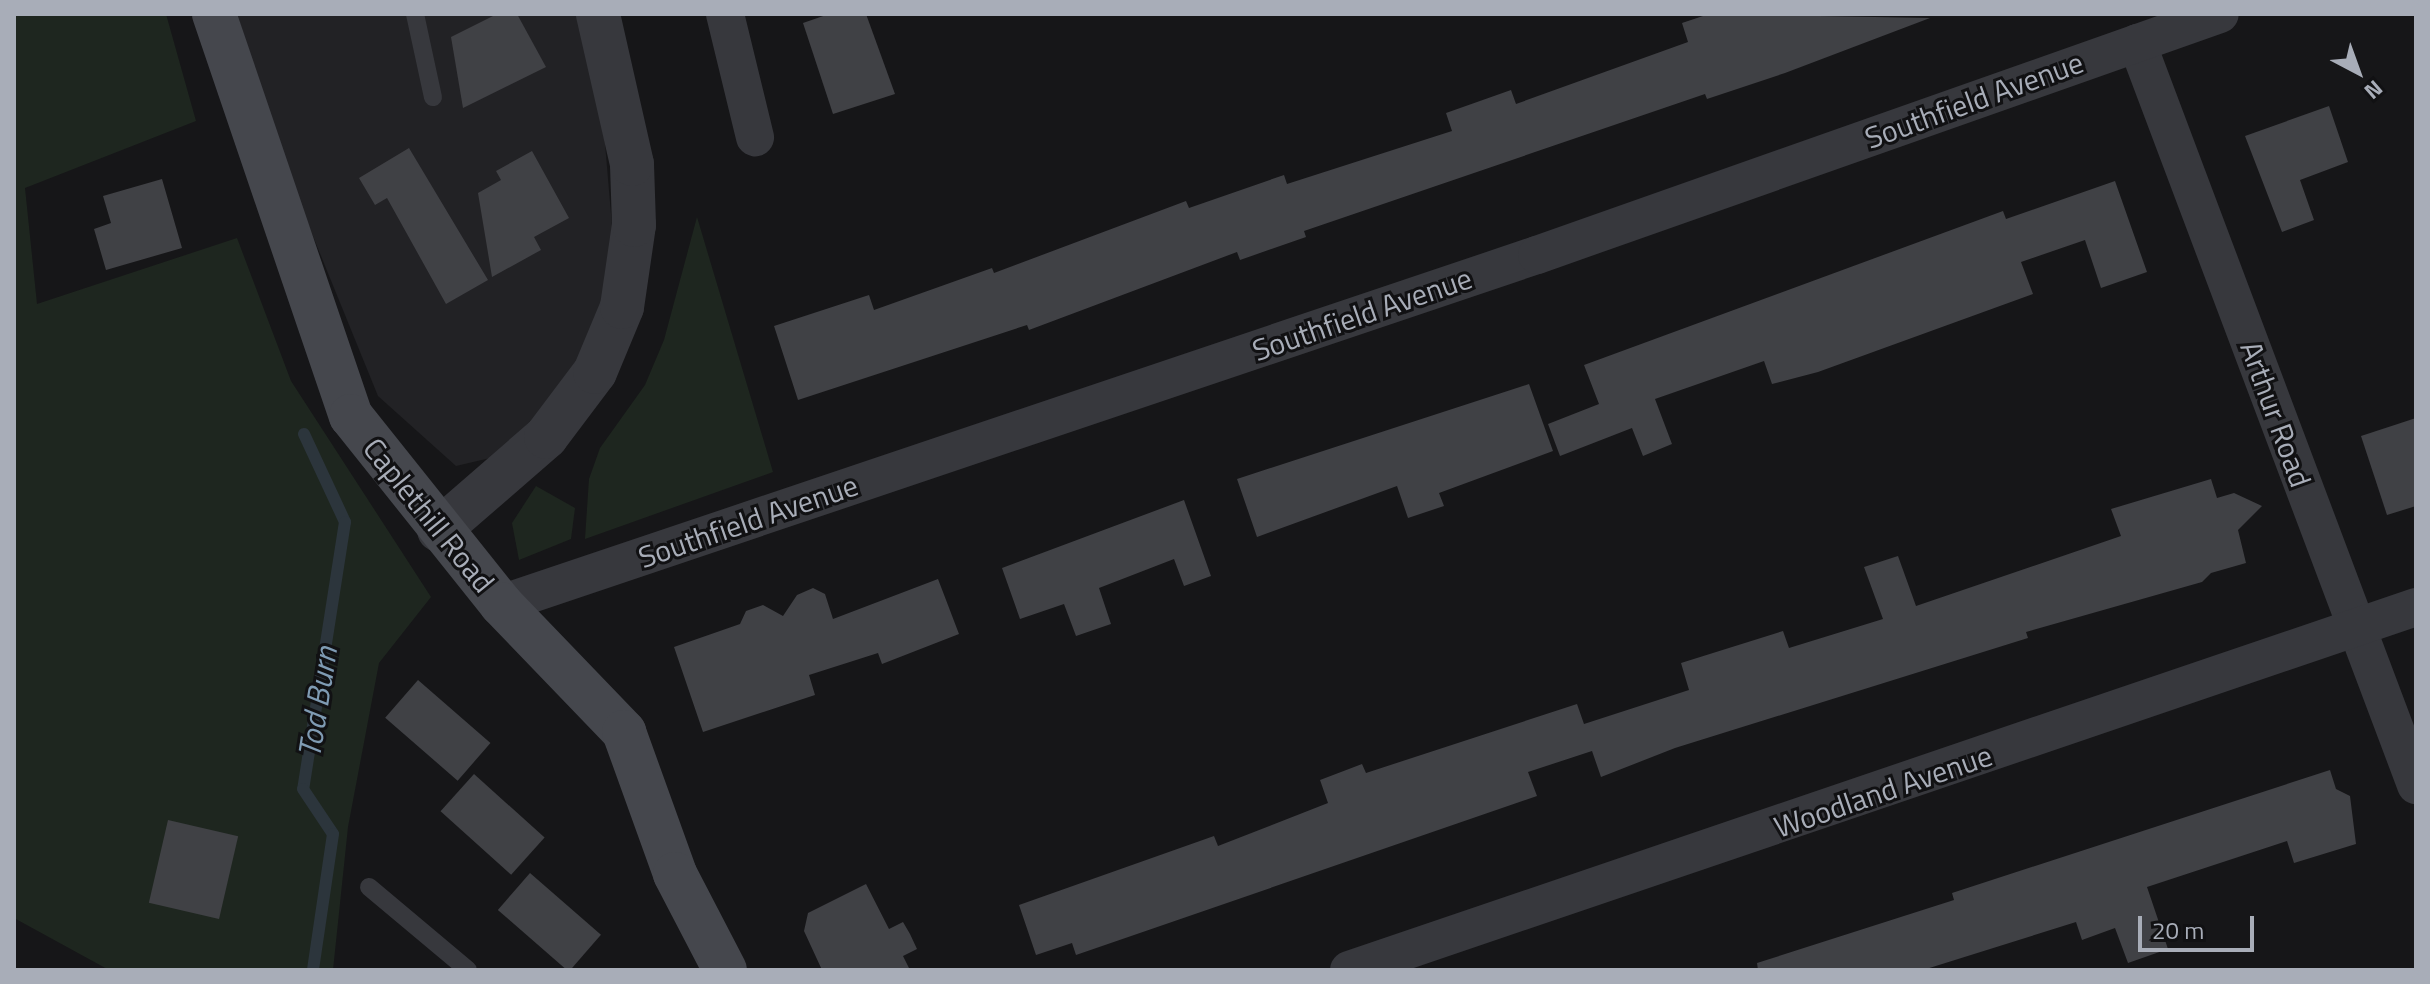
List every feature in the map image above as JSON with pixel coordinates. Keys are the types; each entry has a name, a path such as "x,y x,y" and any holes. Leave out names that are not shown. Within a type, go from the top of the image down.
{"main road":[{"name":"Caplethill Road","path":"214,14 351,416 501,604 624,732 675,874 725,970"}],"street":[{"path":"439,530 546,437 595,372 622,307 634,225 632,164 598,14"},
{"path":"725,14 755,137"},
{"name":"Southfield Avenue","path":"501,604 1522,261 2220,14"},
{"name":"Arthur Road","path":"2137,43 2416,785"},
{"name":"Woodland Avenue","path":"1349,970 1667,867 2416,607"}],"lane":[{"path":"415,14 433,97"},
{"path":"369,887 468,970"}],"shaded area":[{"path":"14,14 166,14 196,121 25,188 37,304 237,238 291,381 431,597 379,663 348,827 333,970 109,970 14,918"},
{"path":"237,14 579,14 602,108 615,261 598,336 567,391 490,458 456,466 378,396 295,192"},
{"path":"697,217 773,472 585,539 589,479 600,448 645,385 664,340"},
{"path":"536,486 575,508 571,539 519,560 512,523"}],"building":[{"path":"497,14 517,14 546,67 463,108 451,37"},
{"path":"829,14 866,14 895,94 833,114 803,23"},
{"path":"1709,14 1930,18 1785,73 1707,99 1705,94 1304,231 1306,237 1240,260 1237,252 1029,330 1027,325 798,400 774,326 869,295 874,310 992,268 994,273 1186,201 1189,208 1284,175 1287,184 1452,131 1446,113 1511,90 1516,104 1688,42 1682,23"},
{"path":"2329,106 2348,162 2300,180 2314,220 2282,232 2245,136"},
{"path":"409,148 488,280 446,304 387,198 375,205 359,178"},
{"path":"532,151 569,218 534,237 541,250 492,277 478,193 501,180 496,171"},
{"path":"162,179 182,248 106,270 94,229 111,223 103,196"},
{"path":"2115,181 2147,272 2101,288 2085,240 2021,262 2033,294 1818,372 1772,384 1764,361 1655,399 1672,444 1643,456 1632,428 1560,456 1548,424 1599,404 1584,365 2003,211 2006,219"},
{"path":"1529,384 1553,451 1439,493 1444,506 1408,518 1397,486 1257,537 1237,479"},
{"path":"2416,418 2416,506 2387,515 2361,436"},
{"path":"2211,479 2217,498 2234,493 2262,506 2238,530 2246,563 2211,573 2202,582 2026,632 2028,638 1675,748 1601,777 1592,751 1528,772 1537,796 1076,955 1072,943 1036,955 1019,905 1214,836 1218,846 1328,803 1320,780 1362,764 1366,773 1577,704 1584,724 1689,690 1681,663 1783,631 1789,648 1883,619 1864,567 1898,556 1916,606 2121,536 2111,509"},
{"path":"1184,500 1211,576 1184,586 1174,559 1099,588 1111,624 1076,636 1064,604 1020,619 1002,568"},
{"path":"938,579 959,634 882,664 878,653 809,675 815,695 703,732 674,647 740,624 746,611 763,605 783,616 797,595 813,588 825,594 833,619"},
{"path":"418,680 490,743 458,781 385,718"},
{"path":"2330,770 2336,789 2350,796 2356,844 2294,863 2287,841 2147,887 2168,949 2128,963 2115,928 2082,940 2076,922 1923,970 1758,970 1757,963 1954,900 1952,893"},
{"path":"474,774 545,838 511,875 441,811"},
{"path":"168,820 238,836 219,919 149,903"},
{"path":"530,873 601,935 570,970 567,970 498,910"},
{"path":"866,884 889,929 903,922 910,934 917,949 903,956 910,970 822,970 804,931 808,913"}],"waterway":[{"name":"Tod Burn","path":"304,434 345,522 303,789 333,834 313,970"}]}
